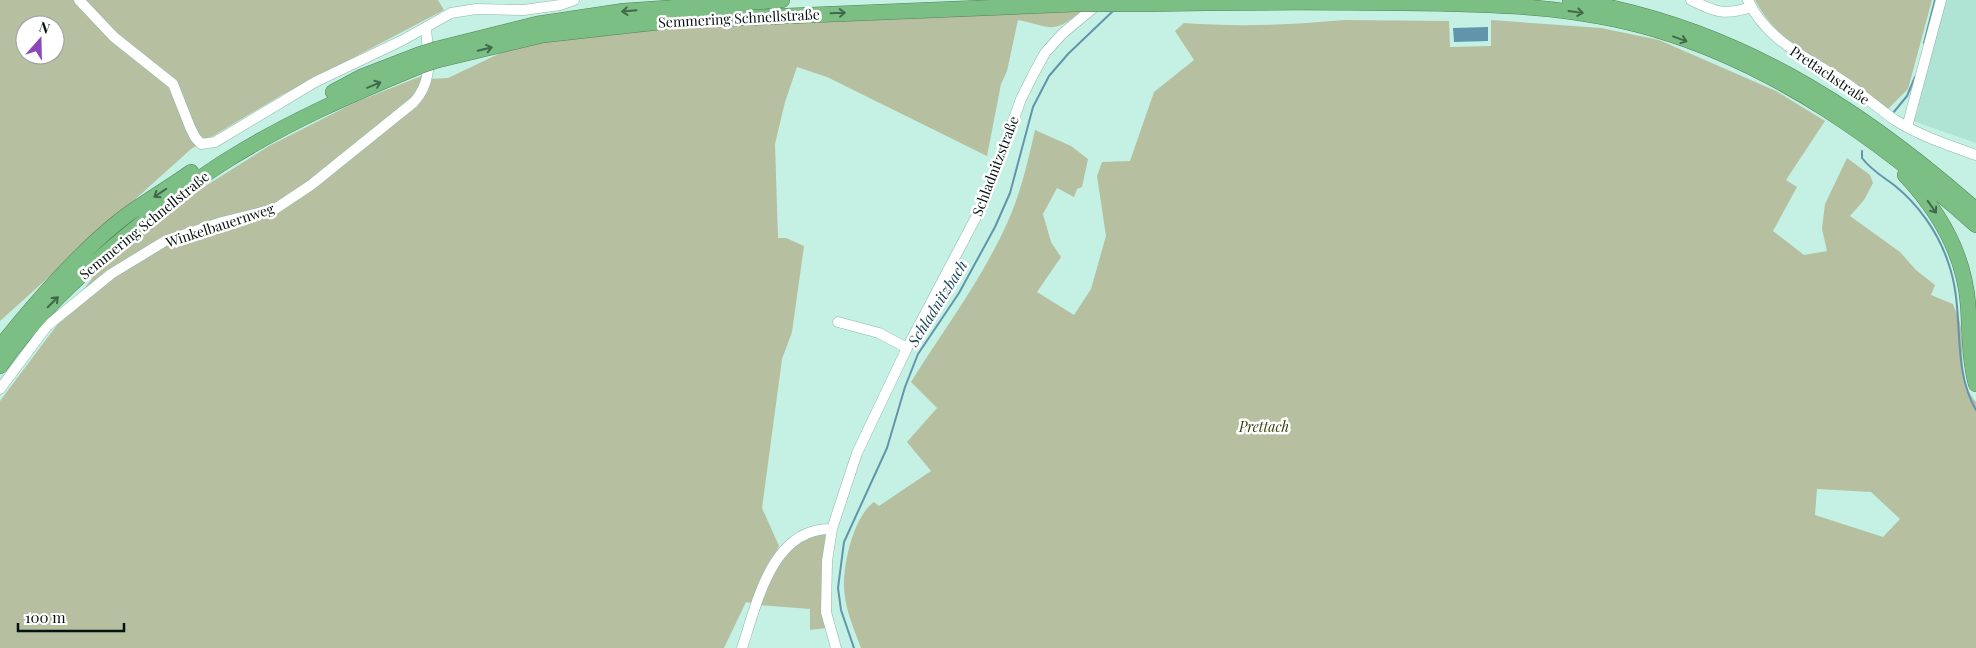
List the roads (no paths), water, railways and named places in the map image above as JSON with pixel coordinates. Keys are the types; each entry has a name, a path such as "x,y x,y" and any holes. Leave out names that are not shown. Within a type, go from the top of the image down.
{"highway":[{"name":"Semmering Schnellstraße","path":"0,347 30,310 78,260 126,216 224,150 361,77 537,24 624,11 782,0"},
{"name":"Semmering Schnellstraße","path":"1570,0 1602,5 1662,20 1828,97 1872,126 1928,169 1976,210"},
{"name":"Semmering Schnellstraße","path":"437,54 544,35 668,21 1076,4 1355,2 1489,4 1547,8 1600,16 1718,46"},
{"name":"Semmering Schnellstraße","path":"1746,58 1892,154 1976,224"},
{"name":"Semmering Schnellstraße","path":"0,366 37,319 86,269 182,191 229,159 287,125 419,60"},
{"path":"1892,154 1902,172 1919,189 1937,215 1955,250 1968,302 1971,364 1976,384"},
{"path":"1928,169 1976,197"}],"street":[{"path":"79,0 120,42 173,84 190,128 202,144 215,142 315,82 426,28 440,18 463,10 524,10 560,5 574,0"},
{"name":"Schladnitzstraße","path":"836,648 826,612 825,584 832,529 857,453 907,348 984,202 1021,99 1037,67 1045,53 1062,34 1103,0"},
{"name":"Prettachstraße","path":"1691,0 1722,13 1734,13 1749,4 1767,29 1783,43 1841,80 1907,127 1934,140 1976,155"},
{"path":"1907,127 1941,0"},
{"name":"Winkelbauernweg","path":"0,388 48,326 111,274 165,241 222,222 276,209 311,185 414,102 422,92 429,73 426,28"},
{"path":"838,322 879,333 907,348"},
{"path":"742,648 761,592 784,549 809,532 832,529"}],"water":[{"path":"1488,27 1488,41 1454,42 1453,28"}],"waterway":[{"path":"1924,43 1935,0"},
{"name":"Schladnitzbach","path":"854,648 841,610 838,588 844,542 887,448 905,387 918,354 959,293 995,227 1010,193 1033,107 1049,76 1068,54 1113,11"},
{"path":"1893,113 1907,96 1915,77"},
{"path":"1862,151 1862,158 1869,166 1894,185 1919,210 1933,229 1944,251 1956,299 1963,375 1968,393 1976,410"}],"park label":[{"name":"Prettach","path":"1264,426"}]}
